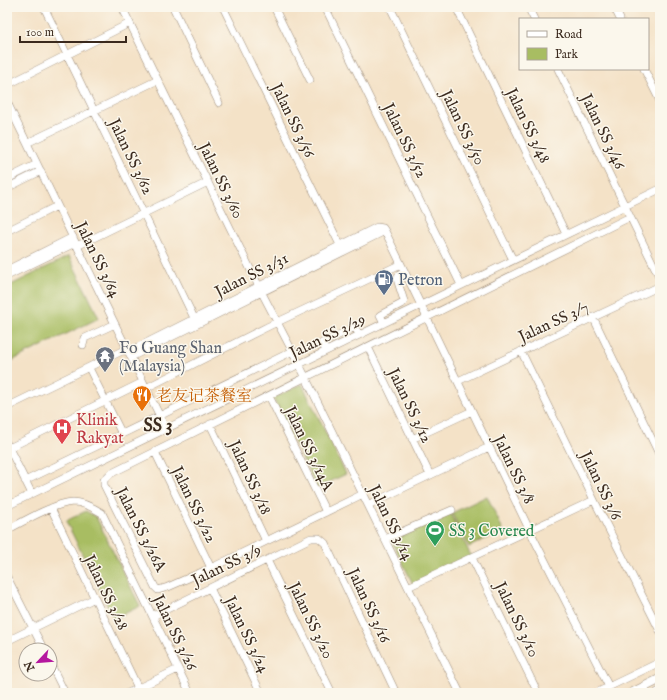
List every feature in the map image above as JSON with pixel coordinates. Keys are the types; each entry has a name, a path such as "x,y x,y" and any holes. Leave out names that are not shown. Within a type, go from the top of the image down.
{"main road":[{"path":"632,693 660,679"}],"street":[{"name":"Jalan SS 3/62","path":"44,7 194,318"},
{"name":"Jalan SS 3/60","path":"122,7 260,289 299,364"},
{"path":"173,7 219,103"},
{"name":"Jalan SS 3/56","path":"223,7 340,245"},
{"path":"274,7 310,80"},
{"name":"Jalan SS 3/52","path":"325,7 461,285"},
{"name":"Jalan SS 3/50","path":"390,7 513,260"},
{"name":"Jalan SS 3/48","path":"456,7 566,234"},
{"path":"528,7 534,18"},
{"path":"614,7 620,18"},
{"path":"7,85 130,23"},
{"name":"Jalan SS 3/46","path":"558,70 660,278"},
{"path":"644,70 660,101"},
{"path":"27,143 158,80"},
{"name":"Jalan SS 3/64","path":"7,102 166,429"},
{"path":"7,179 39,168"},
{"path":"7,188 39,168"},
{"path":"7,270 144,213 208,182"},
{"name":"Jalan SS 3/29","path":"7,506 660,189"},
{"path":"7,230 57,206"},
{"name":"Jalan SS 3/26A","path":"363,494 211,568 158,590 155,587 104,485 104,480 110,474 210,424 630,217"},
{"name":"Jalan SS 3/31","path":"128,352 237,304 260,289 340,245 377,227 386,231"},
{"path":"386,231 421,305"},
{"name":"Jalan SS 3/31","path":"128,352 194,318 386,231"},
{"path":"7,276 75,242"},
{"path":"32,494 8,446 105,400 144,385 278,323 401,264"},
{"path":"384,323 380,315 403,303 404,301 397,279 398,276 405,272"},
{"name":"Jalan SS 3/7","path":"458,381 660,286"},
{"name":"Jalan SS 3/8","path":"421,305 530,531 609,686"},
{"path":"593,317 660,456"},
{"path":"83,345 85,338 115,324"},
{"name":"Jalan SS 3/12","path":"368,347 430,475"},
{"path":"25,480 293,351"},
{"name":"Jalan SS 3/6","path":"521,351 660,631"},
{"path":"7,408 89,368 128,352"},
{"name":"Jalan SS 3/14","path":"299,364 460,693"},
{"path":"89,368 122,434"},
{"name":"Jalan SS 3/14A","path":"269,396 326,512"},
{"path":"412,439 472,411"},
{"name":"Jalan SS 3/18","path":"210,424 266,541"},
{"path":"368,505 489,447"},
{"name":"Jalan SS 3/22","path":"155,452 211,568"},
{"path":"408,587 594,500"},
{"name":"Jalan SS 3/26","path":"51,508 73,502 88,505 102,512 190,693"},
{"path":"7,530 51,508"},
{"name":"Jalan SS 3/28","path":"51,508 138,688"},
{"path":"385,539 452,510"},
{"name":"Jalan SS 3/9","path":"153,616 311,538"},
{"name":"Jalan SS 3/16","path":"311,538 319,538 325,543 396,693"},
{"name":"Jalan SS 3/10","path":"472,558 538,693"},
{"name":"Jalan SS 3/20","path":"267,560 332,693"},
{"path":"7,577 40,642"},
{"name":"Jalan SS 3/24","path":"210,588 261,693"},
{"path":"7,641 95,598"},
{"path":"596,693 660,662"},
{"path":"128,693 178,669"},
{"path":"58,679 65,693"}],"green space":[{"path":"69,256 99,318 7,363 7,287"},
{"path":"302,384 346,474 317,488 273,398"},
{"path":"487,496 503,530 469,547 452,513"},
{"path":"86,511 96,517 140,606 114,619 66,521"},
{"path":"450,512 471,556 413,584 392,541"}],"place":[{"name":"Petron","path":"384,296"},
{"name":"Fo Guang Shan (Malaysia)","path":"105,373"},
{"name":"老友记茶餐室","path":"142,412"},
{"name":"Klinik Rakyat","path":"62,445"},
{"name":"SS 3 Covered","path":"435,547"}],"district":[{"name":"SS 3","path":"158,425"}]}
